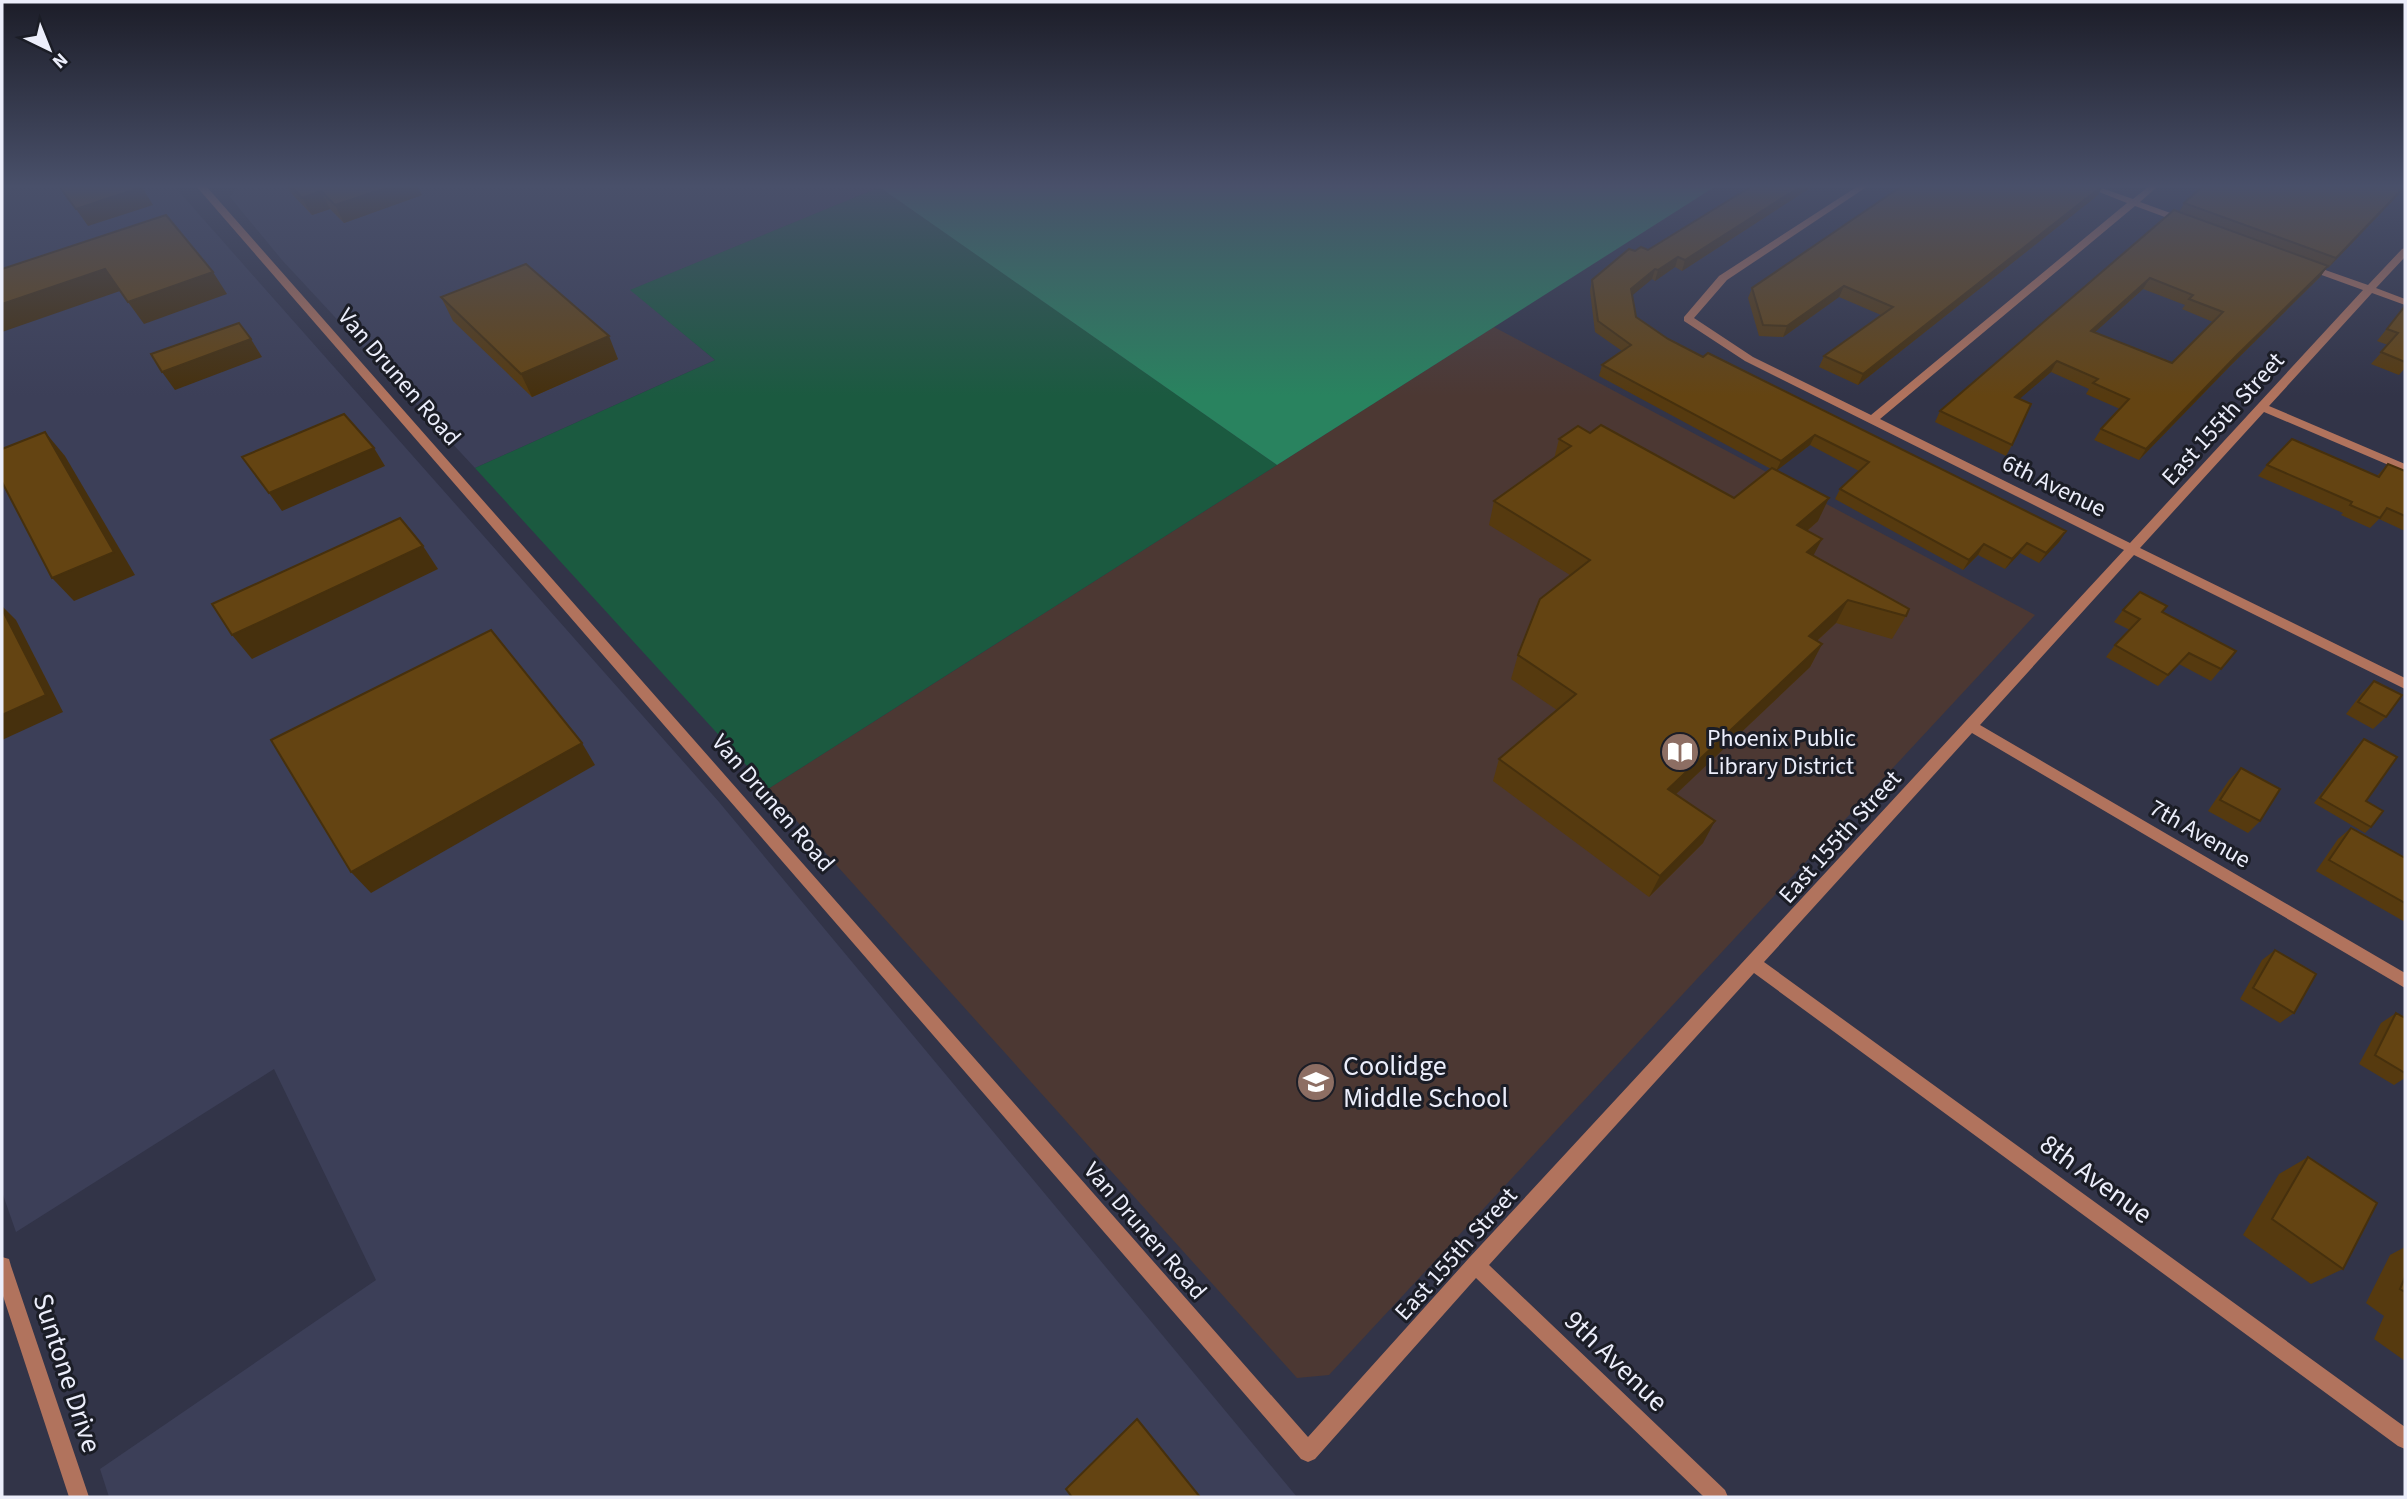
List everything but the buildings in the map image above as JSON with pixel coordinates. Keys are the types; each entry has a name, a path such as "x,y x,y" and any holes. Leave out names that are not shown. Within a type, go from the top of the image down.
{"street":[{"name":"Van Drunen Road","path":"265,256 1308,1452"},
{"name":"6th Avenue","path":"1757,256 1723,278 1688,319 1749,359 2405,684"},
{"path":"1871,421 2069,256"},
{"name":"East 155th Street","path":"1308,1452 2401,256"},
{"path":"2296,262 2405,302"},
{"path":"2263,408 2405,468"},
{"name":"7th Avenue","path":"1971,726 2405,981"},
{"name":"8th Avenue","path":"1755,964 2405,1439"},
{"name":"9th Avenue","path":"1476,1265 1718,1497"},
{"name":"Suntone Drive","path":"2,1266 79,1497"}],"shaded area":[{"path":"2,256 236,256 719,802 1297,1497 109,1497 100,1469 376,1280 274,1069 16,1232 2,1192"},
{"path":"279,256 713,256 631,290 715,360 475,468"},
{"name":"Coolidge Middle School","path":"1494,327 2035,615 1329,1375 1297,1378 768,789"}],"green space":[{"path":"713,256 978,256 1277,465 768,789 475,468 715,360 630,290"},
{"path":"978,256 1606,256 1277,465"}],"place":[{"name":"Phoenix Public Library District","path":"1680,752"},
{"name":"Coolidge Middle School","path":"1316,1082"}]}
